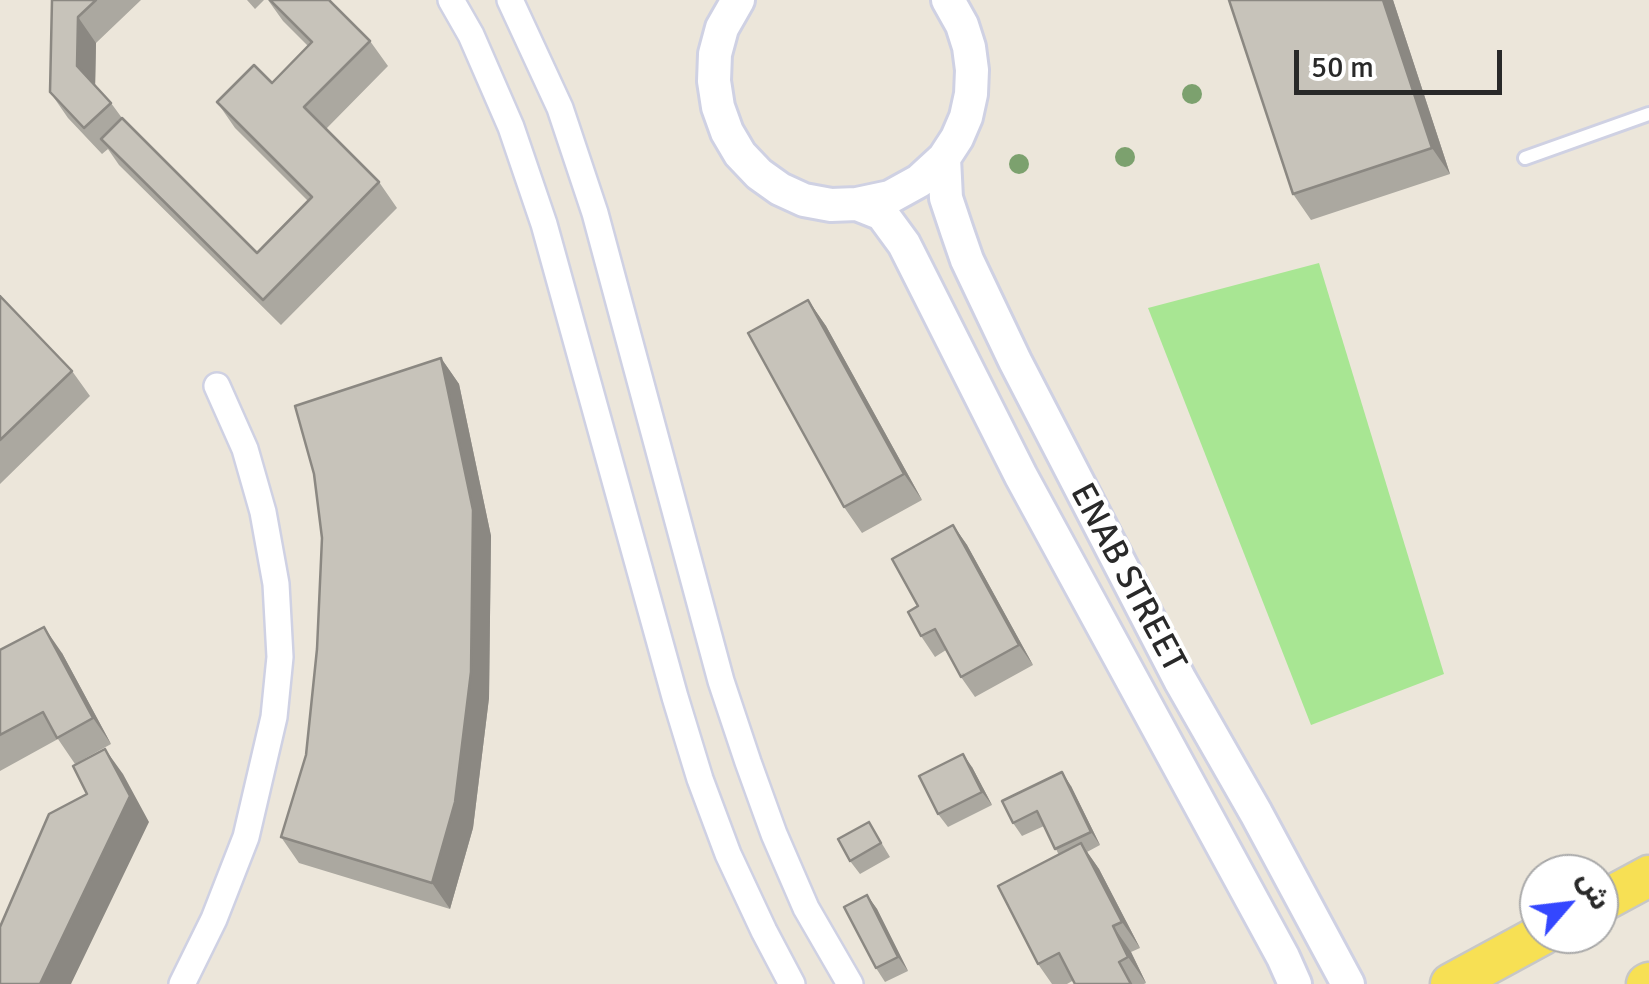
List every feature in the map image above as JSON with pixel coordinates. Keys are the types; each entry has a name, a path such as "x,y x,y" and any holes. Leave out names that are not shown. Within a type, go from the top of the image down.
{"main road":[{"path":"1619,892 1649,876"},
{"path":"1451,984 1519,947"}],"street":[{"path":"451,0 511,126 544,224 700,780 728,854 792,984"},
{"path":"510,0 560,108 595,213 721,682 748,762 806,908 850,984"},
{"path":"738,0 722,28 715,54 714,81 727,132 758,174 804,200 831,205 890,197 919,181 944,158 957,138 966,117 972,82 969,47 948,0"},
{"name":"ENAB STREET","path":"944,158 946,198 967,260 1015,361 1180,680 1348,984"},
{"name":"ENAB STREET","path":"857,204 882,214 904,244 1030,493 1296,984"},
{"path":"182,984 214,919 246,837 274,718 280,656 276,584 264,512 245,449 217,386"}],"lane":[{"path":"1525,158 1649,114"}],"green space":[{"path":"1319,263 1444,674 1311,725 1148,308"}],"building":[{"path":"52,0 96,0 78,17 77,66 111,103 84,128 50,92"},
{"path":"270,0 329,0 370,41 304,107 379,182 263,300 101,139 122,118 257,253 312,197 217,102 254,65 272,83 312,42"},
{"path":"1229,0 1383,0 1432,148 1293,194"},
{"path":"0,296 72,371 0,440"},
{"path":"808,300 904,474 844,507 748,333"},
{"path":"441,358 473,510 471,672 455,802 432,883 281,837 306,755 317,649 322,538 314,474 295,406"},
{"path":"953,525 1019,645 961,677 935,629 921,636 908,612 918,606 892,559"},
{"path":"44,627 93,718 57,738 43,712 0,735 0,650"},
{"path":"105,749 130,796 40,984 0,984 0,927 49,814 87,794 73,766"},
{"path":"963,754 982,792 938,814 919,776"},
{"path":"1062,772 1091,832 1055,849 1037,811 1013,823 1002,801"},
{"path":"869,822 881,843 850,861 838,839"},
{"path":"1081,843 1122,922 1113,926 1128,957 1119,962 1131,984 1075,984 1059,953 1038,964 998,886"},
{"path":"867,895 898,957 876,968 844,907"}]}
